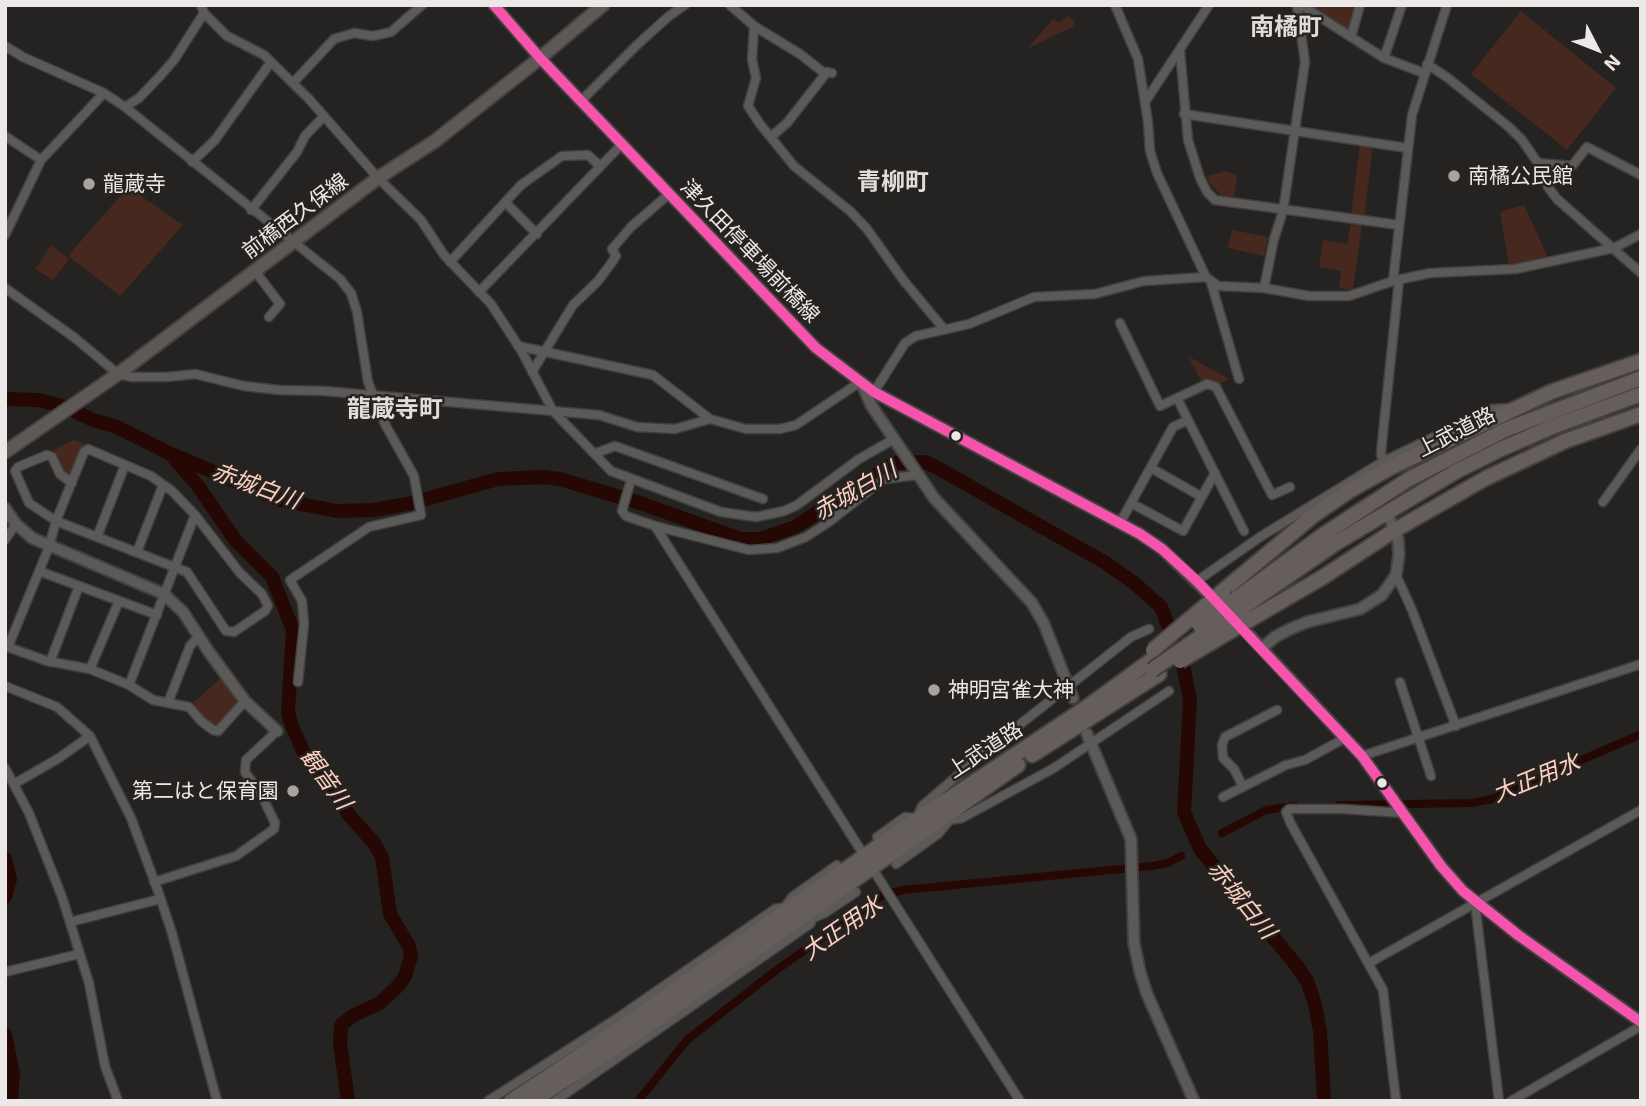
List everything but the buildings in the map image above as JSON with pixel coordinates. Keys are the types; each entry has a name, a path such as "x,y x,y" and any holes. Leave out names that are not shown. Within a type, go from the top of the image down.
{"highway":[{"path":"1154,663 1224,590 1314,515 1367,481 1517,414 1551,392 1641,361"},
{"name":"上武道路","path":"1243,609 1326,533 1409,479 1507,429 1641,378"},
{"name":"上武道路","path":"511,1101 867,862 1087,707 1243,609 1336,543 1455,472 1501,449 1552,426 1641,394"},
{"path":"1243,609 1323,577 1392,524 1466,489 1533,450 1641,414"},
{"name":"上武道路","path":"922,823 946,818 1154,663"},
{"name":"上武道路","path":"533,1101 638,1032 789,912 811,914 867,862"}],"main road":[{"name":"津久田停車場前橋線","path":"494,5 540,58 816,348 874,392 1120,523 1162,549 1197,580 1362,757 1441,866 1475,903 1641,1024"},
{"name":"前橋西久保線","path":"5,452 118,374 378,178 435,141 603,5"},
{"path":"861,382 871,405 934,498 1032,603 1044,624 1073,698"},
{"path":"1367,481 1377,497"},
{"path":"5,508 9,532 32,538 164,594 183,612 245,701 277,731"},
{"path":"1262,648 1275,637 1298,626 1368,605 1388,589 1396,575 1399,555 1392,524"},
{"path":"1089,739 1130,839 1134,943 1140,972 1147,995 1195,1101"}],"street":[{"path":"293,83 334,38 354,33 373,36 391,32 422,5"},
{"path":"582,101 638,44 685,5"},
{"path":"730,5 754,26 794,50 823,72 829,73 771,137"},
{"path":"1115,5 1138,59 1150,151 1157,173 1208,279 1239,379"},
{"path":"1145,103 1209,5"},
{"path":"1299,5 1384,58 1426,68 1448,78 1522,140 1538,163 1557,200 1641,273"},
{"path":"1264,288 1273,239 1283,211 1305,62 1299,5"},
{"path":"1351,37 1360,5"},
{"path":"1384,58 1402,5"},
{"path":"1384,461 1381,455 1407,148 1412,115 1447,5"},
{"path":"125,107 139,98 174,60 202,9 227,36 264,55 324,116 378,178 421,220 450,262 492,304 553,411 611,471 631,482 721,512 756,517 784,511 797,505 859,459 895,441"},
{"path":"754,26 752,60 756,78 748,106 794,166 850,211 867,229 904,281 944,329"},
{"path":"5,46 23,57 104,93 125,107 340,279 351,293 357,313 368,382 386,426 414,475 421,516 369,527 290,580 302,601 304,624 298,682"},
{"path":"1180,51 1184,114 1190,150 1207,192 1215,200 1399,225"},
{"path":"192,162 215,140 271,62"},
{"path":"5,235 41,160 104,93"},
{"path":"1184,114 1407,148"},
{"path":"251,210 324,116"},
{"path":"5,136 41,160"},
{"path":"479,292 622,144"},
{"path":"1538,163 1572,166 1587,147 1641,175"},
{"path":"450,262 521,185 562,156 588,155 600,166"},
{"path":"532,372 573,305 616,256 612,248 631,227 669,194"},
{"path":"506,203 537,234"},
{"path":"874,392 905,343 916,336 970,324 1034,297 1095,294 1144,281 1208,279 1217,286 1264,288 1309,296 1349,296 1396,280 1430,273 1515,269 1614,248 1641,234"},
{"path":"255,271 280,304 269,317"},
{"path":"5,288 75,338 118,374 132,377 195,374 267,389 324,391 598,415 638,426 675,429 710,419"},
{"path":"1120,323 1160,406 1207,384 1216,387 1272,495 1290,487"},
{"path":"518,346 653,375 710,419 746,429 780,429 796,425 861,382"},
{"path":"1177,398 1244,531"},
{"path":"1197,580 1259,537 1384,461 1492,409 1517,414"},
{"path":"1120,523 1173,427 1188,420"},
{"path":"596,453 615,446 763,499"},
{"path":"72,482 60,474 52,457 47,455 18,467 15,471 29,503 56,521 187,572 226,631 234,632 265,611 268,606 262,594 240,573 172,491 151,476 88,449 83,452 72,482 56,521 49,547 7,647 50,662 90,670 129,685 153,700 189,707 213,730 218,731 245,701"},
{"path":"1603,502 1641,449"},
{"path":"97,537 125,465"},
{"path":"1151,468 1202,496"},
{"path":"1131,503 1183,531 1215,474"},
{"path":"631,482 622,511 626,516 749,550 777,548 806,537 829,523 884,480 918,475"},
{"path":"137,552 163,485"},
{"path":"129,685 195,516"},
{"path":"655,526 1020,1101"},
{"path":"39,571 157,615"},
{"path":"1396,575 1456,726"},
{"path":"50,662 79,586"},
{"path":"90,670 119,601"},
{"path":"922,823 920,810 927,801 1068,685 1131,637 1149,629"},
{"path":"168,703 190,646 198,636"},
{"path":"1362,757 1641,664"},
{"path":"1400,682 1431,776"},
{"path":"5,686 57,706 90,736 131,818 160,899 217,1101"},
{"path":"896,864 943,830 946,818 962,818 1054,768 1089,739 1169,691"},
{"path":"1243,787 1234,769 1223,758 1222,745 1225,737 1277,710"},
{"path":"154,882 236,856 274,829 275,822 261,794 245,772 246,760 277,731"},
{"path":"14,784 90,736"},
{"path":"1223,797 1286,765 1305,760 1345,738"},
{"path":"5,768 29,813 62,897 89,983 105,1066 118,1101"},
{"path":"1396,1101 1383,990 1286,812 1289,809 1343,808 1403,812"},
{"path":"1369,963 1641,810"},
{"path":"877,836 907,816 922,823"},
{"path":"488,1101 619,1017 775,909 789,912 792,897 837,865"},
{"path":"555,1101 810,924 811,914 825,913 856,892"},
{"path":"70,922 160,899"},
{"path":"1475,903 1499,1101"},
{"path":"5,972 79,954"},
{"path":"1511,1101 1641,1024"}],"shaded area":[{"path":"1308,5 1358,6 1350,31"},
{"path":"1521,11 1616,88 1567,150 1471,74"},
{"path":"1069,15 1075,23 1072,27 1028,48 1053,19 1059,23"},
{"path":"1360,143 1373,145 1364,218 1351,216"},
{"path":"1227,171 1237,176 1234,197 1221,195 1211,185 1207,176"},
{"path":"128,187 183,225 120,296 68,256"},
{"path":"1524,205 1548,258 1509,266 1500,212"},
{"path":"1351,224 1362,225 1353,290 1339,288 1341,271 1319,267 1323,240 1347,244"},
{"path":"1232,230 1268,237 1264,256 1228,248"},
{"path":"51,245 69,259 53,280 35,269"},
{"path":"1188,356 1229,379 1217,385 1203,384"},
{"path":"74,440 84,444 71,474 67,476 53,450"},
{"path":"220,679 237,698 238,704 218,726 213,727 192,704"}],"waterway":[{"name":"赤城白川","path":"5,399 38,400 66,407 280,500 337,511 374,510 412,503 498,479 543,477 560,479 643,504 741,539 760,539 795,527 894,463 925,462 936,467 1104,562 1133,582 1161,607 1183,665 1190,700 1184,812 1200,849 1307,981 1320,1031 1324,1101"},
{"name":"観音川","path":"173,457 198,486 236,541 272,577 293,630 288,712 292,726 306,758 331,785 349,815 374,843 382,857 390,914 409,946 411,956 405,976 398,986 380,1003 354,1015 341,1025 340,1043 348,1101"},
{"name":"大正用水","path":"1339,805 1472,803 1492,799 1641,734"},
{"name":"大正用水","path":"1222,833 1266,810 1295,806"},
{"name":"大正用水","path":"638,1101 687,1040 775,971 883,895 903,890 1152,866 1168,863 1181,856"},
{"path":"5,859 10,879 5,897"},
{"path":"5,1034 13,1074 11,1101"}],"tunnel":[{"path":"1520,421 1532,446"}],"transit line":[{"path":"494,5 540,58 816,348 874,392 1140,534 1162,549 1197,581 1362,756 1441,866 1463,891 1518,935 1641,1022"}],"place":[{"name":"南橘公民館","path":"1454,176"},
{"name":"龍蔵寺","path":"89,184"},
{"name":"神明宮雀大神","path":"934,690"},
{"name":"第二はと保育園","path":"293,791"}],"district":[{"name":"南橘町","path":"1286,27"},
{"name":"青柳町","path":"893,182"},
{"name":"龍蔵寺町","path":"395,409"}]}
